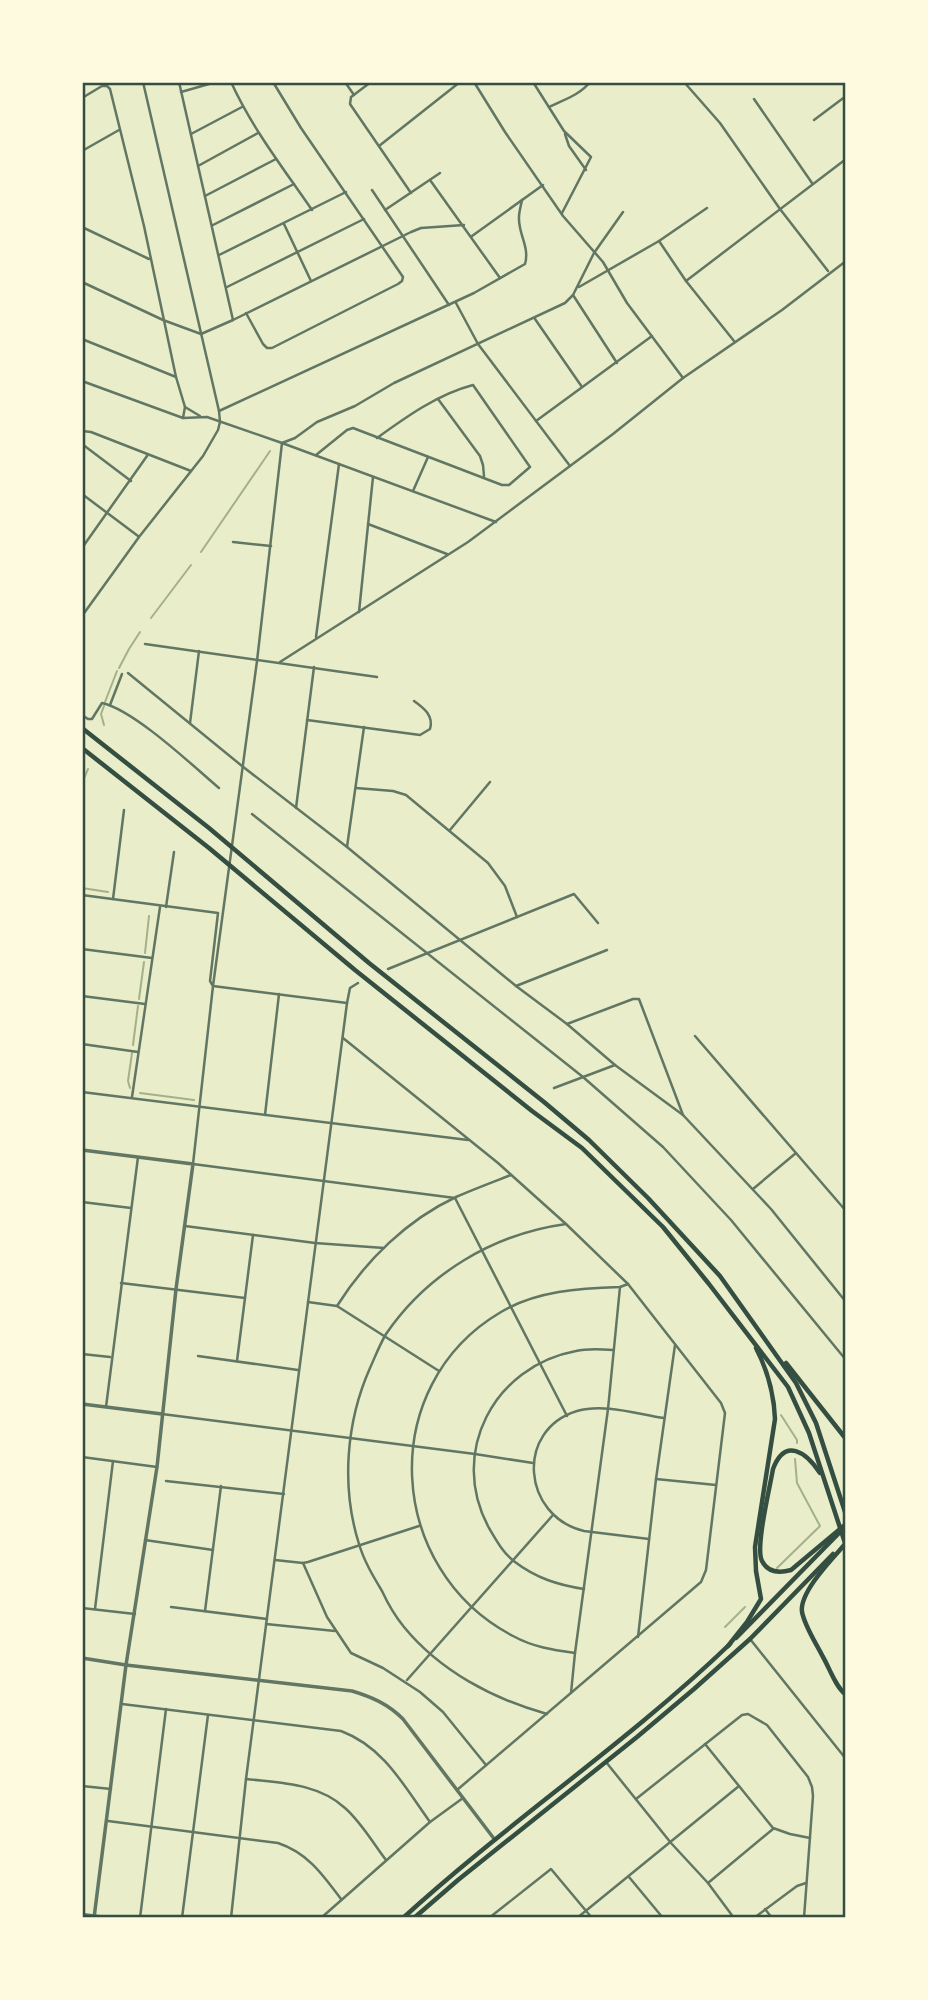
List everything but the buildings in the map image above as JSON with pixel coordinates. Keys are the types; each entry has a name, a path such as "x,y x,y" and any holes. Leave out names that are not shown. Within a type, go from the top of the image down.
{"main road":[{"path":"82,728 209,828 369,963 589,1140 692,1244 720,1276 769,1343 806,1401 816,1423 846,1515"},
{"path":"82,748 209,848 355,970 582,1148 663,1227 776,1370 797,1405 846,1543"},
{"path":"728,1646 761,1599 755,1547 775,1419 774,1401 766,1370 745,1329"},
{"path":"769,1343 846,1439"},
{"path":"826,1486 811,1460 803,1453 789,1451 776,1460 761,1541 761,1560 773,1571 782,1573 791,1570 846,1525"},
{"path":"403,1918 635,1728 728,1646 846,1525"},
{"path":"418,1916 677,1704 750,1639 846,1543"},
{"path":"846,1543 811,1586 802,1605 804,1619 839,1688 846,1695"}],"street":[{"path":"82,616 191,471 216,435 220,422 143,82"},
{"path":"178,82 233,320"},
{"path":"181,92 216,82"},
{"path":"230,82 258,133 313,210"},
{"path":"246,313 263,344 272,348 402,281 403,277 301,128 273,82"},
{"path":"345,82 354,95"},
{"path":"371,82 354,95 350,101 351,107 411,193"},
{"path":"379,146 460,82"},
{"path":"474,82 505,132 562,213 603,262 627,303 683,378"},
{"path":"533,82 564,131 569,146 586,170"},
{"path":"549,107 576,94 590,82"},
{"path":"684,82 720,123 780,209 829,272"},
{"path":"82,98 102,86 110,89 185,407 183,418"},
{"path":"814,120 846,96"},
{"path":"754,99 813,184"},
{"path":"191,134 242,107"},
{"path":"82,151 119,130"},
{"path":"562,213 586,170 591,155 564,131"},
{"path":"198,166 258,133"},
{"path":"205,196 276,159"},
{"path":"686,281 846,159"},
{"path":"385,210 440,173"},
{"path":"430,180 500,278"},
{"path":"212,225 294,184"},
{"path":"472,236 543,185"},
{"path":"372,190 449,304"},
{"path":"219,255 346,192"},
{"path":"219,411 449,304 525,264 525,244 518,215 522,200"},
{"path":"576,288 659,241 707,208"},
{"path":"282,443 295,438 317,422 355,407 394,383 565,303 573,295 594,253 623,212"},
{"path":"227,287 364,219"},
{"path":"284,224 311,281"},
{"path":"82,282 163,320 201,334 421,228 464,225"},
{"path":"82,228 149,259"},
{"path":"659,241 686,281 734,341"},
{"path":"280,662 449,555 496,522 683,378 782,310 846,261"},
{"path":"573,295 617,363"},
{"path":"455,301 478,344 570,466"},
{"path":"535,319 582,387"},
{"path":"535,422 652,336"},
{"path":"82,339 176,377"},
{"path":"82,381 183,418 208,417 496,522"},
{"path":"316,455 353,428 377,438 506,485 530,467 473,384 407,416 377,438"},
{"path":"438,400 480,456 484,477"},
{"path":"185,407 201,417"},
{"path":"82,431 91,432 191,471"},
{"path":"93,1917 108,1821 126,1665 157,1467 176,1289 257,661 282,443"},
{"path":"82,444 131,481"},
{"path":"82,548 84,541 148,455"},
{"path":"413,491 428,457"},
{"path":"316,638 339,464"},
{"path":"359,612 373,477"},
{"path":"82,494 139,537"},
{"path":"368,524 449,555"},
{"path":"233,542 271,546"},
{"path":"145,644 377,677"},
{"path":"190,723 199,651"},
{"path":"296,808 314,667"},
{"path":"128,673 615,1065 683,1115 753,1189 846,1302"},
{"path":"110,705 122,674"},
{"path":"307,720 411,735 424,734 430,729 430,717 424,708 414,701"},
{"path":"82,715 92,719 102,703 110,705 138,722 219,788"},
{"path":"347,847 364,727"},
{"path":"450,831 490,782"},
{"path":"356,788 406,794 494,870 505,886 517,917"},
{"path":"113,899 124,810"},
{"path":"252,814 583,1077 663,1147 740,1231 846,1360"},
{"path":"166,907 174,852"},
{"path":"388,969 573,894 598,923"},
{"path":"82,895 218,913 210,981 213,986"},
{"path":"132,1098 160,906"},
{"path":"82,949 152,958"},
{"path":"516,986 607,950"},
{"path":"231,1918 246,1779 347,1003 350,988 358,984"},
{"path":"213,986 347,1003"},
{"path":"265,1115 279,994"},
{"path":"82,996 145,1004"},
{"path":"567,1024 639,999 683,1115"},
{"path":"695,1036 846,1211"},
{"path":"343,1038 511,1175 628,1284 721,1403 725,1413 704,1577 457,1790"},
{"path":"82,1044 139,1052"},
{"path":"554,1088 615,1065"},
{"path":"82,1092 470,1140"},
{"path":"82,1150 455,1198"},
{"path":"753,1189 796,1153"},
{"path":"106,1407 138,1156"},
{"path":"337,1306 349,1286 383,1248 424,1215 455,1198 511,1175"},
{"path":"455,1198 567,1416"},
{"path":"82,1202 131,1208"},
{"path":"547,1714 496,1697 467,1680 430,1654 396,1617 360,1546 350,1499 350,1438 361,1391 385,1336 428,1286 455,1265 503,1240 566,1224"},
{"path":"184,1226 253,1236 383,1248"},
{"path":"237,1361 253,1236"},
{"path":"121,1283 245,1298"},
{"path":"575,1653 549,1650 512,1636 472,1608 441,1570 419,1526 412,1480 414,1446 420,1412 439,1371 470,1335 500,1312 566,1291 628,1284"},
{"path":"571,1693 608,1409 620,1287"},
{"path":"307,1302 337,1306 439,1371"},
{"path":"638,1636 675,1345"},
{"path":"584,1589 562,1586 546,1580 514,1561 498,1545 480,1509 474,1482 475,1454 484,1420 497,1398 515,1380 541,1362 578,1350 614,1350"},
{"path":"82,1354 112,1357"},
{"path":"198,1356 299,1370"},
{"path":"82,1404 533,1463"},
{"path":"649,1539 575,1529 546,1508 536,1489 533,1463 541,1440 552,1426 582,1410 608,1409 664,1418"},
{"path":"82,1457 157,1467"},
{"path":"95,1609 113,1461"},
{"path":"656,1479 716,1485"},
{"path":"166,1481 284,1494"},
{"path":"205,1611 221,1486"},
{"path":"406,1681 554,1515"},
{"path":"275,1560 303,1563 419,1526"},
{"path":"145,1540 213,1550"},
{"path":"303,1563 321,1606 335,1631 355,1657 376,1664 406,1681 443,1712 486,1765"},
{"path":"171,1607 335,1631"},
{"path":"82,1608 135,1614"},
{"path":"750,1639 846,1759"},
{"path":"82,1658 352,1692 385,1704 403,1720 495,1840"},
{"path":"122,1704 341,1731 366,1742 374,1749 430,1822"},
{"path":"140,1918 166,1709"},
{"path":"636,1799 745,1714 767,1725 808,1777 812,1787 804,1918"},
{"path":"183,1918 208,1715"},
{"path":"705,1744 773,1828 810,1838"},
{"path":"606,1762 671,1843 708,1883 734,1918"},
{"path":"246,1779 305,1787 331,1798 347,1810 386,1860"},
{"path":"82,1786 111,1789"},
{"path":"577,1918 739,1786"},
{"path":"321,1918 430,1822 463,1798"},
{"path":"108,1821 278,1843 296,1850 317,1867 341,1899"},
{"path":"708,1883 773,1828"},
{"path":"489,1918 551,1869 592,1918"},
{"path":"628,1876 663,1918"},
{"path":"754,1918 797,1886 807,1883"},
{"path":"765,1909 772,1918"},
{"path":"82,1914 114,1918"}],"waterway":[{"path":"201,552 270,451"},
{"path":"151,618 191,565"},
{"path":"119,668 140,632"},
{"path":"105,702 117,671"},
{"path":"104,706 101,714 104,725"},
{"path":"82,783 88,769"},
{"path":"82,888 108,892"},
{"path":"145,953 149,916"},
{"path":"139,999 144,962"},
{"path":"133,1045 138,1006"},
{"path":"130,1088 128,1081 132,1053"},
{"path":"140,1093 194,1100"},
{"path":"781,1415 797,1443"},
{"path":"777,1568 820,1526 797,1483 795,1459"},
{"path":"725,1627 745,1607"}]}
